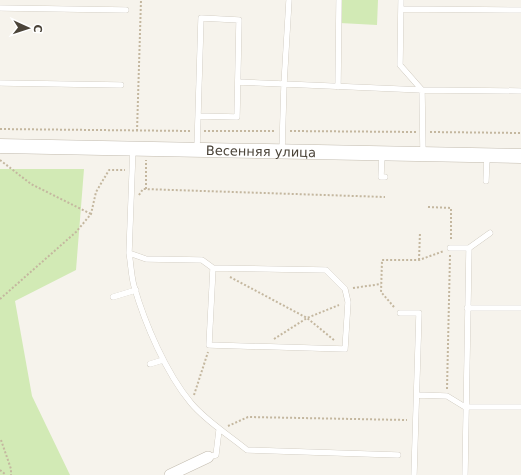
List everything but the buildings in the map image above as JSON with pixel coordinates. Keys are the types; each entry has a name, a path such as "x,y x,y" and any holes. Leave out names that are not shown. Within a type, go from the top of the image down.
{"street":[{"name":"Весенняя улица","path":"0,146 521,156"},
{"path":"170,475 208,457"}],"lane":[{"path":"282,151 289,0"},
{"path":"338,87 339,0"},
{"path":"401,0 400,64 422,90 423,154"},
{"path":"0,8 126,10"},
{"path":"401,9 521,10"},
{"path":"197,149 197,131 201,18 239,20 237,117 198,116"},
{"path":"238,82 422,90 521,91"},
{"path":"0,83 121,85"},
{"path":"140,148 133,170 129,253 136,290 162,360 191,404 219,430 230,436 247,450 398,455"},
{"path":"382,153 381,177 385,178"},
{"path":"486,181 487,156"},
{"path":"450,248 469,248 490,233"},
{"path":"465,475 469,248"},
{"path":"129,253 146,259 202,260 213,268 326,270 346,289 348,302 345,349 261,348 210,345 213,268"},
{"path":"113,297 136,290"},
{"path":"467,308 521,308"},
{"path":"400,312 419,313 414,475"},
{"path":"150,364 162,360"},
{"path":"417,395 447,396 465,407 521,407"},
{"path":"208,457 216,455 219,430"}],"path":[{"path":"137,131 141,0"},
{"path":"0,129 521,133"},
{"path":"140,148 146,189"},
{"path":"0,160 31,184 91,214"},
{"path":"0,298 76,232 91,214 96,192 110,170 133,170"},
{"path":"132,197 138,197 143,189 384,197"},
{"path":"428,207 451,208 447,396"},
{"path":"419,260 420,232"},
{"path":"400,312 381,292 382,260 419,260 450,248"},
{"path":"213,268 307,318 345,349"},
{"path":"346,289 381,284"},
{"path":"261,348 307,318 348,302"},
{"path":"191,404 206,363 210,345"},
{"path":"219,430 248,417 416,420"},
{"path":"1,440 11,469 11,475"},
{"path":"0,470 6,475"}],"green space":[{"path":"341,0 378,0 377,25 340,23"},
{"path":"0,169 84,169 76,270 15,301 32,396 70,475 0,475"}]}
